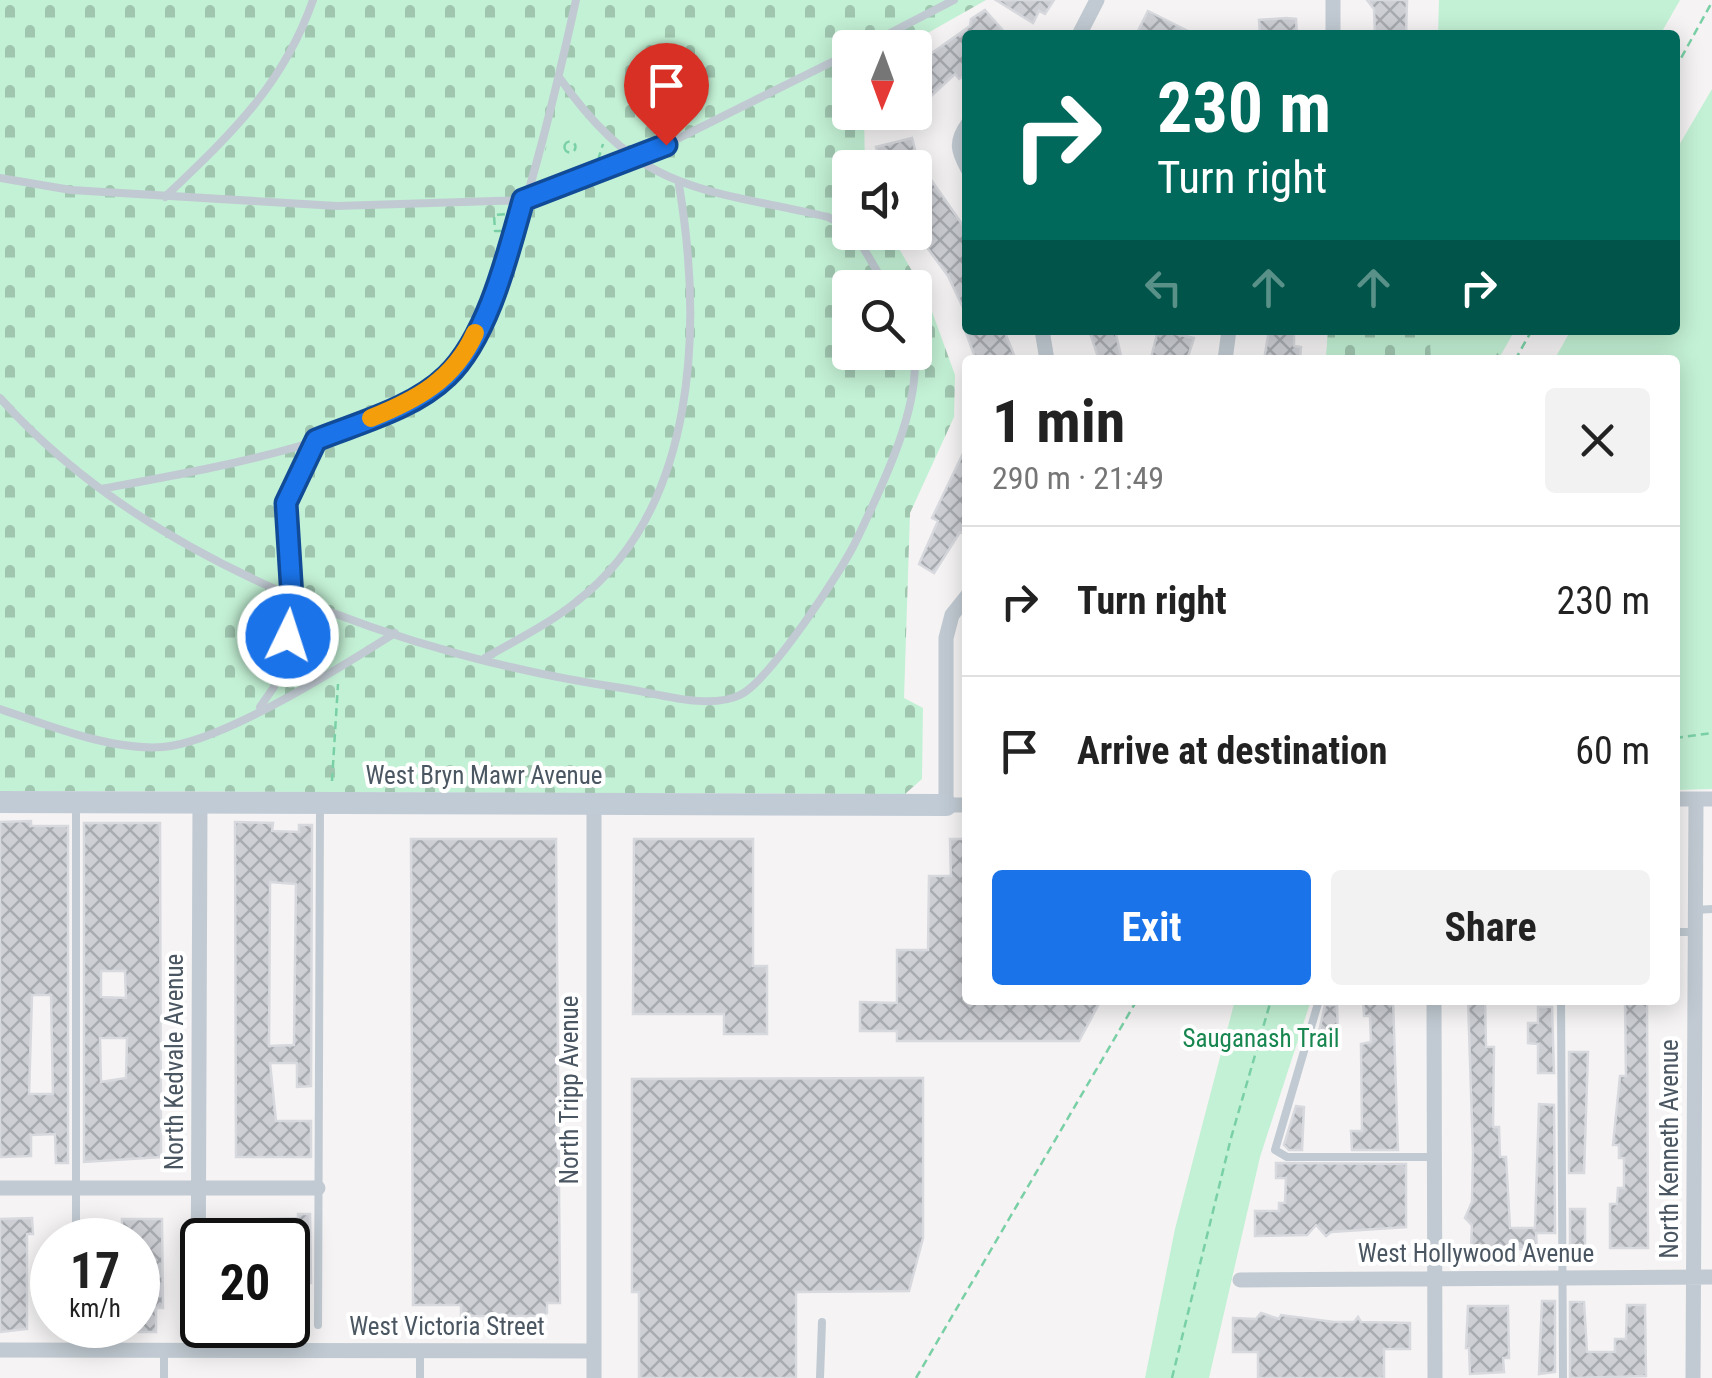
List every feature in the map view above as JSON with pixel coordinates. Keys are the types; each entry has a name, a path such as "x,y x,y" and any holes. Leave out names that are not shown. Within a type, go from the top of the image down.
{"street":[{"path":"1082,30 1097,0"},
{"path":"1333,0 1333,30"},
{"path":"962,132 958,150 962,158"},
{"path":"957,804 946,638 952,615 962,602"},
{"name":"North Kenneth Avenue","path":"1693,1378 1695,932 1704,910 1704,799"},
{"name":"West Bryn Mawr Avenue","path":"0,802 957,804"},
{"name":"North Kedvale Avenue","path":"198,1218 200,802"},
{"name":"North Tripp Avenue","path":"594,802 594,1378"},
{"path":"1434,1005 1435,1378"},
{"path":"0,1188 318,1188"},
{"name":"West Hollywood Avenue","path":"1240,1280 1712,1277"},
{"name":"West Victoria Street","path":"0,1350 594,1351"}],"lane":[{"path":"165,197 270,88 293,53 313,0"},
{"path":"100,490 240,462 316,440 419,397 448,376 468,349 498,282 559,78 576,0"},
{"path":"896,30 954,0"},
{"path":"0,178 165,197 337,206 523,200 635,160 832,62"},
{"path":"559,78 605,136 635,160 679,184 832,219"},
{"path":"485,658 578,602 636,537 654,498 674,445 692,314 690,254 679,184"},
{"path":"0,398 100,490 210,559 292,598 394,634 583,683 708,700 741,694 754,685 846,562 908,410 915,370"},
{"path":"257,710 274,687 292,598 286,503 316,440"},
{"path":"0,709 145,747 190,741 340,668 394,634"},
{"path":"76,802 76,1218"},
{"path":"318,1325 326,802"},
{"path":"1680,932 1695,932"},
{"path":"1318,1005 1275,1150 1287,1157 1434,1157"},
{"path":"1562,1005 1563,1378"},
{"path":"820,1378 822,1322"},
{"path":"164,1350 164,1378"},
{"path":"420,1351 420,1378"}],"path":[{"path":"1680,61 1712,2"},
{"path":"594,176 605,136"},
{"path":"514,230 495,231 494,215 519,214"},
{"path":"326,802 340,668"},
{"path":"1680,737 1712,733"},
{"path":"916,1378 1134,1005"},
{"path":"1172,1378 1270,1005"}],"green space":[{"path":"0,0 986,0 932,31 832,30 832,130 864,130 865,150 832,150 832,250 900,250 911,270 832,270 832,370 932,370 932,312 955,375 954,417 910,513 904,698 923,708 922,779 905,794 0,791"},
{"path":"1439,0 1680,0 1663,30 1438,30"},
{"path":"1712,89 1712,789 1680,790 1680,355 1557,355 1568,335 1680,335 1680,143"},
{"path":"563,101 570,103 613,157 605,164 543,185 537,179"},
{"path":"1328,335 1512,335 1501,355 1326,355"},
{"path":"1328,335 1430,335 1431,355 1326,355"},
{"path":"1430,335 1484,335 1472,355 1431,355"},
{"name":"Sauganash Trail","path":"1234,1005 1309,1005 1260,1157 1209,1378 1145,1378 1175,1229"}],"building":[{"path":"996,0 1054,0 1045,14 1039,11 1033,23"},
{"path":"1367,0 1407,0 1406,30 1375,30 1374,9"},
{"path":"985,10 1003,30 964,30 971,19"},
{"path":"1148,11 1186,30 1138,30"},
{"path":"1296,19 1297,30 1260,30 1259,20"},
{"path":"962,32 962,77 955,74 932,95 932,53"},
{"path":"912,138 915,150 876,147"},
{"path":"932,181 962,224 962,305 948,276 929,250 932,250"},
{"path":"967,335 1006,335 1014,355 974,355"},
{"path":"1091,335 1116,335 1121,355 1097,355"},
{"path":"1157,335 1194,338 1189,355 1152,355"},
{"path":"1268,335 1294,335 1294,346 1301,347 1300,355 1265,355"},
{"path":"962,456 962,533 934,573 919,564 938,521 932,518"},
{"path":"0,822 68,826 68,1163 56,1163 55,1134 31,1135 31,1156 0,1157","holes":["32,995 51,995 53,1094 29,1094"]},
{"path":"235,822 273,823 272,831 299,832 299,825 312,825 311,1086 297,1087 297,1063 270,1063 276,1121 311,1121 311,1157 236,1157","holes":["270,882 296,884 294,1045 269,1046"]},
{"path":"84,823 160,823 161,1157 84,1162","holes":["101,971 125,971 126,998 101,997","100,1038 127,1038 126,1078 101,1082"]},
{"path":"411,839 556,839 560,1303 547,1303 547,1313 538,1316 461,1316 461,1305 413,1305"},
{"path":"634,839 753,839 753,966 767,966 767,1034 724,1034 724,1014 633,1014"},
{"path":"950,839 962,839 962,1005 1098,1005 1079,1041 897,1041 897,1031 860,1031 860,1002 897,1003 897,950 928,950 929,876 951,876"},
{"path":"1325,1005 1337,1005 1338,1036 1318,1036"},
{"path":"1363,1005 1393,1005 1398,1150 1352,1150 1351,1131 1362,1131 1361,1044 1371,1042 1370,1016 1364,1016"},
{"path":"1468,1005 1485,1005 1486,1047 1494,1047 1493,1127 1499,1127 1500,1157 1506,1157 1510,1228 1535,1228 1539,1104 1554,1105 1555,1233 1536,1233 1537,1250 1471,1247 1472,1225 1465,1218 1472,1202"},
{"path":"1625,1005 1647,1005 1648,1248 1610,1248 1610,1204 1617,1204 1618,1188 1624,1188 1624,1158 1619,1158 1619,1145 1613,1145 1620,1076 1626,1076"},
{"path":"1538,1007 1552,1007 1554,1073 1538,1073 1538,1044 1528,1043 1528,1023 1538,1023"},
{"path":"1569,1052 1588,1052 1584,1173 1569,1173"},
{"path":"923,1078 923,1238 909,1291 796,1292 796,1378 639,1378 639,1292 632,1292 632,1079"},
{"path":"1296,1106 1304,1107 1302,1150 1289,1150 1284,1145"},
{"path":"1276,1163 1406,1164 1406,1227 1331,1232 1326,1236 1316,1225 1307,1235 1255,1236 1255,1211 1279,1211 1279,1203 1285,1203 1286,1178 1276,1178"},
{"path":"1570,1209 1585,1209 1585,1250 1570,1250"},
{"path":"298,1214 310,1214 311,1283 310,1218 298,1218"},
{"path":"30,1218 27,1329 0,1332 0,1219"},
{"path":"160,1219 162,1219 160,1308"},
{"path":"1542,1301 1555,1301 1555,1372 1539,1374"},
{"path":"1570,1302 1584,1302 1587,1352 1615,1352 1615,1339 1626,1339 1627,1305 1645,1305 1646,1376 1570,1378"},
{"path":"1468,1306 1508,1306 1509,1358 1503,1358 1504,1372 1470,1374 1466,1348"},
{"path":"1261,1313 1279,1319 1281,1315 1354,1322 1358,1317 1361,1322 1410,1323 1410,1349 1384,1349 1384,1378 1258,1378 1258,1352 1233,1352 1233,1318 1256,1319"}],"slow traffic":[{"path":"371,418 419,397 448,376 475,333"}],"route":[{"path":"288,636 292,598 286,503 316,440 419,397 448,376 468,349 498,282 523,200 666,145"}]}
